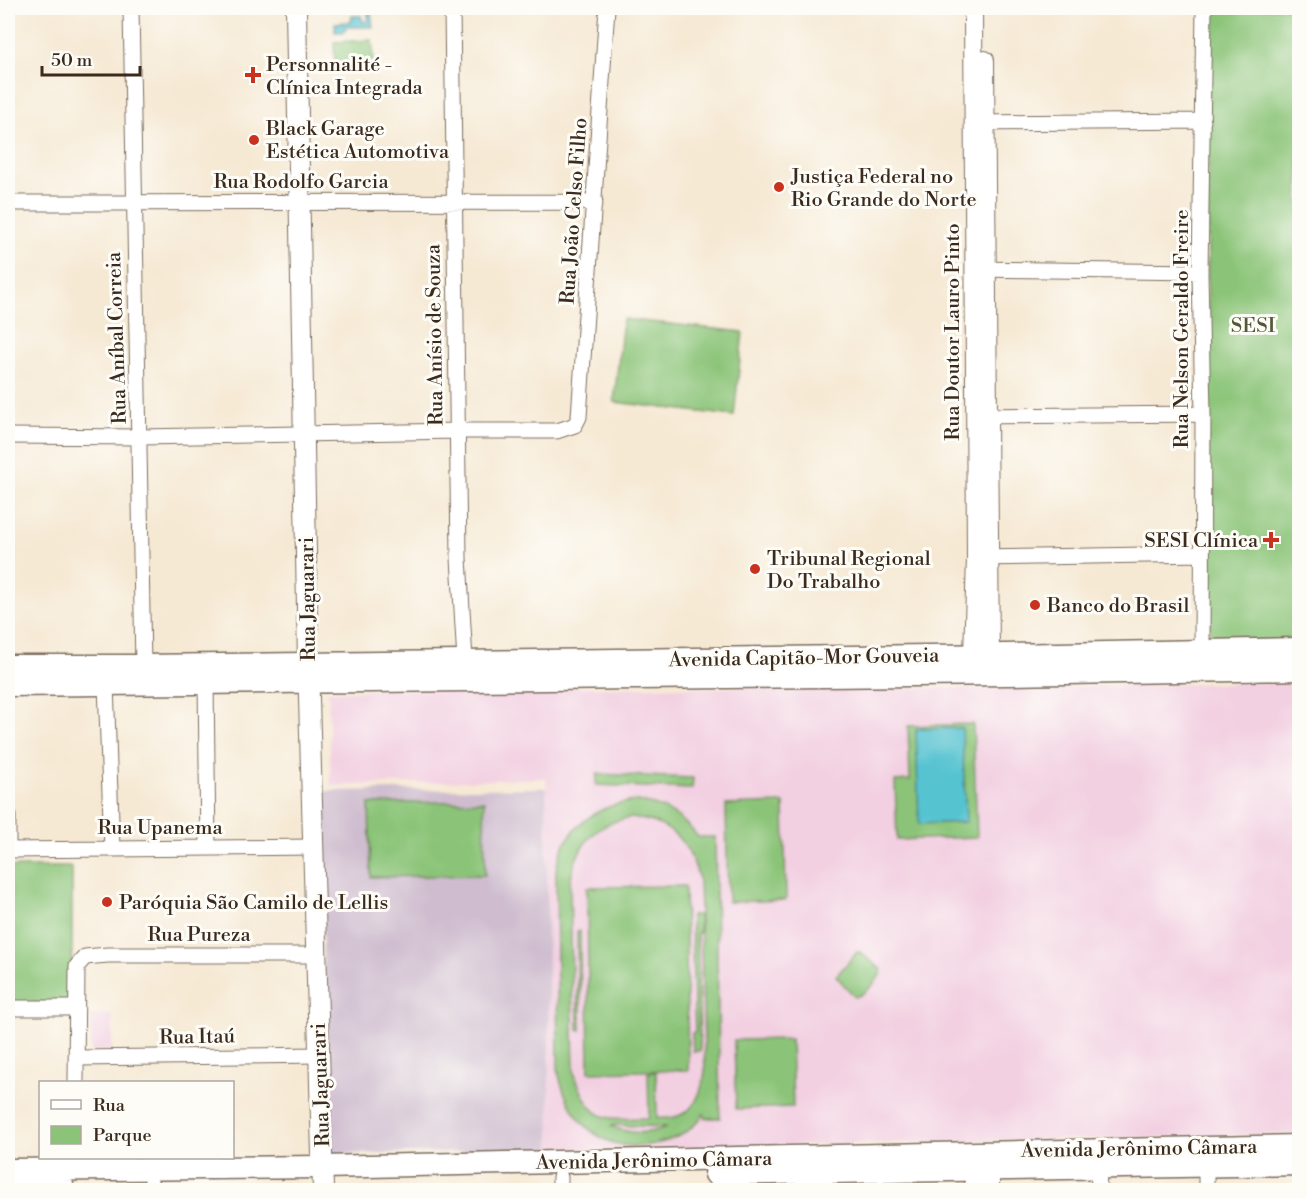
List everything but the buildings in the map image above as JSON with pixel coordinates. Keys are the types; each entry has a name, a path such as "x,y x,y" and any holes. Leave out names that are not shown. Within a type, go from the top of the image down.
{"main road":[{"name":"Rua Jaguarari","path":"296,8 309,672 323,1179"},
{"name":"Avenida Capitão-Mor Gouveia","path":"309,672 465,661 1299,649"},
{"path":"880,656 908,675"},
{"path":"710,677 738,658"},
{"path":"8,666 144,666 309,672"},
{"name":"Avenida Capitão-Mor Gouveia","path":"309,672 710,677 1299,669"},
{"path":"8,685 206,682 309,672"},
{"name":"Avenida Jerônimo Câmara","path":"8,1186 151,1187 323,1179 1299,1146"},
{"name":"Avenida Jerônimo Câmara","path":"8,1170 78,1164 323,1179 560,1184 982,1180 1098,1168 1299,1164"}],"street":[{"name":"Rua Aníbal Correia","path":"131,8 133,203 141,437 144,666"},
{"name":"Rua Anísio de Souza","path":"452,8 456,431 459,558 465,661"},
{"name":"Rua João Celso Filho","path":"456,431 557,431 575,425 579,417 607,8"},
{"name":"Rua Doutor Lauro Pinto","path":"973,8 980,123"},
{"name":"Rua Doutor Lauro Pinto","path":"981,655 983,558 980,123 984,8"},
{"name":"Rua Nelson Geraldo Freire","path":"1202,651 1203,414 1200,272 1204,8"},
{"path":"980,123 1203,121"},
{"name":"Rua Rodolfo Garcia","path":"8,203 595,202"},
{"path":"981,269 1200,272"},
{"path":"981,416 1203,414"},
{"path":"8,436 141,437 456,431"},
{"path":"983,558 1202,554"},
{"path":"206,682 208,848"},
{"path":"106,684 112,848"},
{"path":"8,812 8,850"},
{"name":"Rua Upanema","path":"8,850 314,847"},
{"name":"Rua Pureza","path":"76,1008 77,966 82,959 94,955 316,955"},
{"path":"8,1008 76,1008 76,1081"},
{"name":"Rua Itaú","path":"76,1058 319,1055"},
{"path":"1206,1166 1206,1191"},
{"path":"1098,1168 1099,1191"}],"shaded area":[{"path":"1299,682 1299,1134 550,1151 546,778 331,786 328,691 541,687 992,688"},
{"path":"546,788 550,1151 325,1154 321,791"},
{"path":"91,1015 112,1015 112,1052 91,1052"}],"green space":[{"name":"SESI","path":"1209,8 1299,8 1299,640 1210,642 1207,384"},
{"path":"372,40 374,64 335,66 334,42"},
{"path":"623,319 743,332 734,416 614,402"},
{"path":"973,724 977,837 897,840 895,781 910,780 908,726"},
{"path":"597,774 693,778 692,789 596,785"},
{"path":"484,801 485,875 371,877 369,804"},
{"path":"637,801 656,806 678,817 698,837 715,837 720,1118 705,1118 704,1114 694,1126 676,1137 654,1144 635,1146 618,1144 590,1130 570,1104 558,1071 556,870 566,842 574,831 595,813 622,803","holes":["631,818 657,824 677,836 690,855 699,880 705,1072 700,1092 692,1107 678,1116 668,1118 657,1118 656,1072 648,1073 649,1118 622,1119 606,1117 594,1110 585,1099 574,1072 570,885 572,872 581,849 596,831 606,825","612,1125 666,1127 638,1133"]},
{"path":"784,803 786,900 728,902 726,805"},
{"path":"8,867 72,867 72,1003 8,1003"},
{"path":"685,886 688,1070 589,1072 587,887"},
{"path":"691,915 699,915 699,933 697,933 700,1051 693,1051 692,1033 695,1032"},
{"path":"577,931 580,931 581,1030 578,1030"},
{"path":"857,952 882,970 871,986 855,997 836,976"},
{"path":"791,1039 793,1107 736,1109 734,1040"}],"water":[{"path":"368,8 375,8 371,12 373,27 346,27 344,32 335,32 335,23 351,22 352,16 361,16 363,22 368,21"},
{"path":"962,728 966,822 919,824 916,729"}],"place":[{"name":"Personnalité - Clínica Integrada","path":"253,75"},
{"name":"Black Garage Estética Automotiva","path":"254,140"},
{"name":"Justiça Federal no Rio Grande do Norte","path":"779,187"},
{"name":"SESI Clínica","path":"1271,540"},
{"name":"Tribunal Regional Do Trabalho","path":"755,569"},
{"name":"Banco do Brasil","path":"1035,605"},
{"name":"Paróquia São Camilo de Lellis","path":"107,902"}]}
